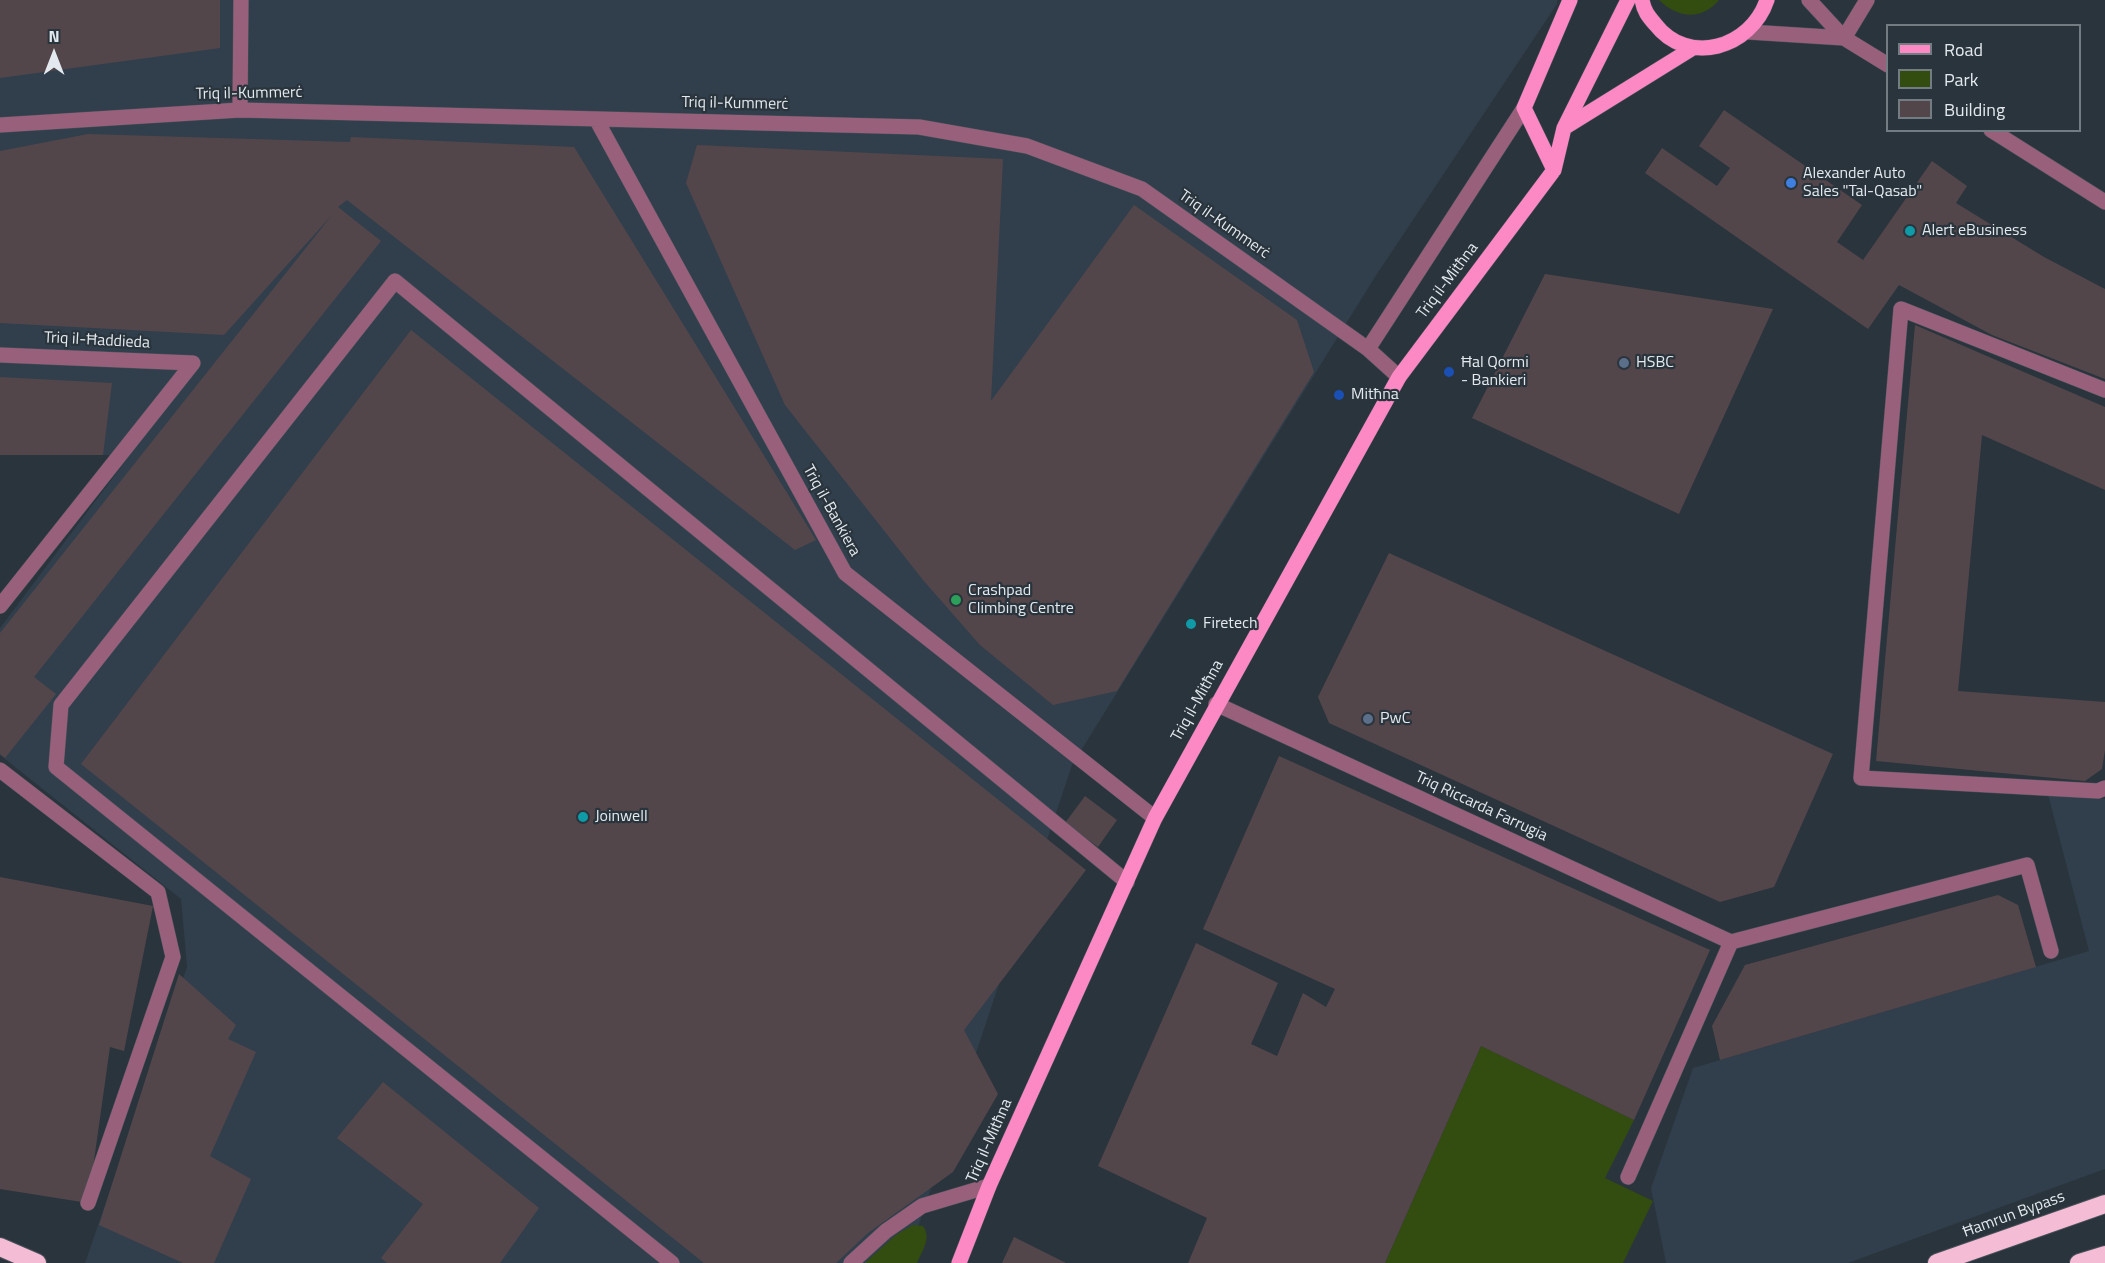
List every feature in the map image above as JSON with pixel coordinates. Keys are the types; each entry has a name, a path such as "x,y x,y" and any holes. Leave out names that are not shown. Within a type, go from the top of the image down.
{"highway":[{"name":"Ħamrun Bypass","path":"1937,1263 2105,1204"},
{"path":"0,1247 38,1263"},
{"path":"2079,1263 2105,1255"}],"main road":[{"path":"1554,170 1524,108 1570,0"},
{"name":"Triq il-Mitħna","path":"959,1263 989,1186 1155,818 1216,704 1399,377 1554,170 1564,128 1628,0"},
{"path":"1642,0 1644,10 1663,35 1693,48 1723,46 1749,32 1760,18 1767,0"},
{"path":"1564,128 1693,48"}],"street":[{"path":"240,110 241,0"},
{"path":"1809,0 1844,38 1886,64"},
{"path":"1844,38 1867,0"},
{"path":"1749,32 1844,38"},
{"path":"1368,349 1524,108"},
{"name":"Triq il-Kummerċ","path":"0,125 240,110 919,127 1027,146 1142,189 1368,349 1399,377"},
{"name":"Triq il-Bankiera","path":"596,119 845,573 1155,818"},
{"path":"1994,132 2105,202"},
{"path":"672,1263 56,767 62,705 395,281 1127,882"},
{"path":"2105,390 1901,309 1862,778 2098,791 2105,788"},
{"name":"Triq il-Ħaddieda","path":"0,355 193,363 0,606"},
{"name":"Triq Riccarda Farrugia","path":"1216,704 1731,942"},
{"path":"0,770 158,892 173,957 88,1203"},
{"path":"1628,1177 1731,942 2027,865 2051,951"},
{"path":"851,1263 886,1231 922,1206 989,1186"}],"shaded area":[{"path":"0,0 1557,0 1557,4 1375,277 1072,765 906,1263 85,1263 187,967 181,899 0,755 0,628 130,455 0,455"},
{"path":"2047,791 2105,799 2105,1169 1848,1263 1666,1263 1651,1188 1693,1068 2089,951"}],"green space":[{"path":"1659,0 1719,0 1705,11 1689,15 1674,11"},
{"path":"1481,1046 1634,1120 1605,1178 1653,1201 1623,1263 1385,1263"},
{"path":"913,1225 923,1226 927,1235 917,1263 865,1263 896,1235"}],"building":[{"path":"0,0 220,0 220,48 0,78"},
{"path":"1724,110 1862,205 1837,242 1863,260 1932,161 1967,186 1956,203 2044,257 2105,289 2105,379 1992,335 1899,285 1868,329 1645,173 1662,148 1717,186 1730,168 1699,146"},
{"path":"88,134 350,142 351,137 574,147 816,540 795,550 347,200 338,207 381,241 34,677 56,694 5,758 0,754 0,633 332,215 224,335 0,323 0,151"},
{"path":"697,145 1003,159 991,401 1134,205 1297,320 1314,372 1117,691 1053,705 980,645 923,580 785,405 686,183"},
{"name":"HSBC","path":"1545,274 1773,309 1679,514 1472,418"},
{"path":"1915,325 2105,407 2105,490 1982,435 1958,691 2105,702 2105,750 2102,769 2085,781 1876,761"},
{"name":"Joinwell","path":"411,330 1086,870 964,1030 998,1094 953,1172 868,1233 836,1263 704,1263 81,764"},
{"path":"0,377 112,383 103,455 0,455"},
{"path":"1389,553 1833,754 1774,887 1720,902 1329,723 1318,697"},
{"path":"1279,756 1710,950 1634,1120 1481,1046 1385,1263 1188,1263 1207,1218 1098,1166 1196,943 1278,983 1251,1044 1277,1056 1303,993 1326,1007 1335,989 1203,929"},
{"path":"1085,796 1117,820 1098,847 1065,823"},
{"path":"0,877 153,906 124,1051 110,1047 88,1203 0,1189"},
{"path":"1998,895 2018,905 2036,967 1720,1060 1712,1026 1745,965"},
{"path":"179,974 236,1025 228,1039 256,1052 210,1156 251,1179 214,1263 183,1263 99,1225"},
{"path":"383,1082 539,1208 500,1263 387,1263 381,1258 423,1204 337,1138"},
{"path":"1014,1237 1066,1263 1002,1263"}],"place":[{"name":"Alexander Auto Sales \"Tal-Qasab\"","path":"1791,183"},
{"name":"Alert eBusiness","path":"1910,231"},
{"name":"HSBC","path":"1624,363"},
{"name":"Ħal Qormi - Bankieri","path":"1449,372"},
{"name":"Mitħna","path":"1339,395"},
{"name":"Crashpad Climbing Centre","path":"956,600"},
{"name":"Firetech","path":"1191,624"},
{"name":"PwC","path":"1368,719"},
{"name":"Joinwell","path":"583,817"}]}
